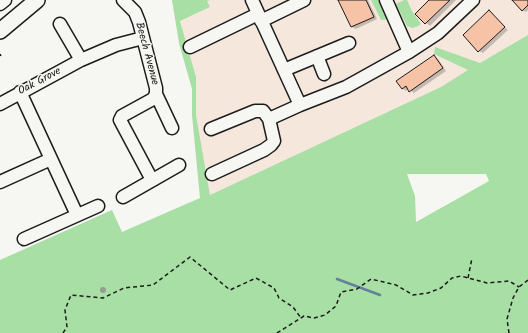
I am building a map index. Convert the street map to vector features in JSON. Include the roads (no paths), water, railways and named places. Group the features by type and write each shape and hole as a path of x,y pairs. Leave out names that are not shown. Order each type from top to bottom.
{"main road":[{"path":"0,31 37,0"}],"street":[{"path":"0,4 5,0"},
{"name":"Beech Avenue","path":"123,0 135,12 156,88 156,94 153,99 122,116 120,120 152,180"},
{"path":"252,0 300,105"},
{"path":"190,47 304,0"},
{"path":"269,119 346,87 409,52 438,33 473,0"},
{"path":"389,1 409,52"},
{"path":"60,24 81,60"},
{"name":"Oak Grove","path":"0,104 81,60 116,45 143,38"},
{"path":"284,70 349,43"},
{"path":"317,56 324,74"},
{"path":"20,92 77,215"},
{"path":"156,94 172,128"},
{"path":"211,130 255,111 263,111 269,119 274,141 264,150 212,174"},
{"path":"0,182 51,159"},
{"path":"124,197 179,166"},
{"path":"24,239 98,206"}],"waterway":[{"path":"337,279 380,295"}]}
